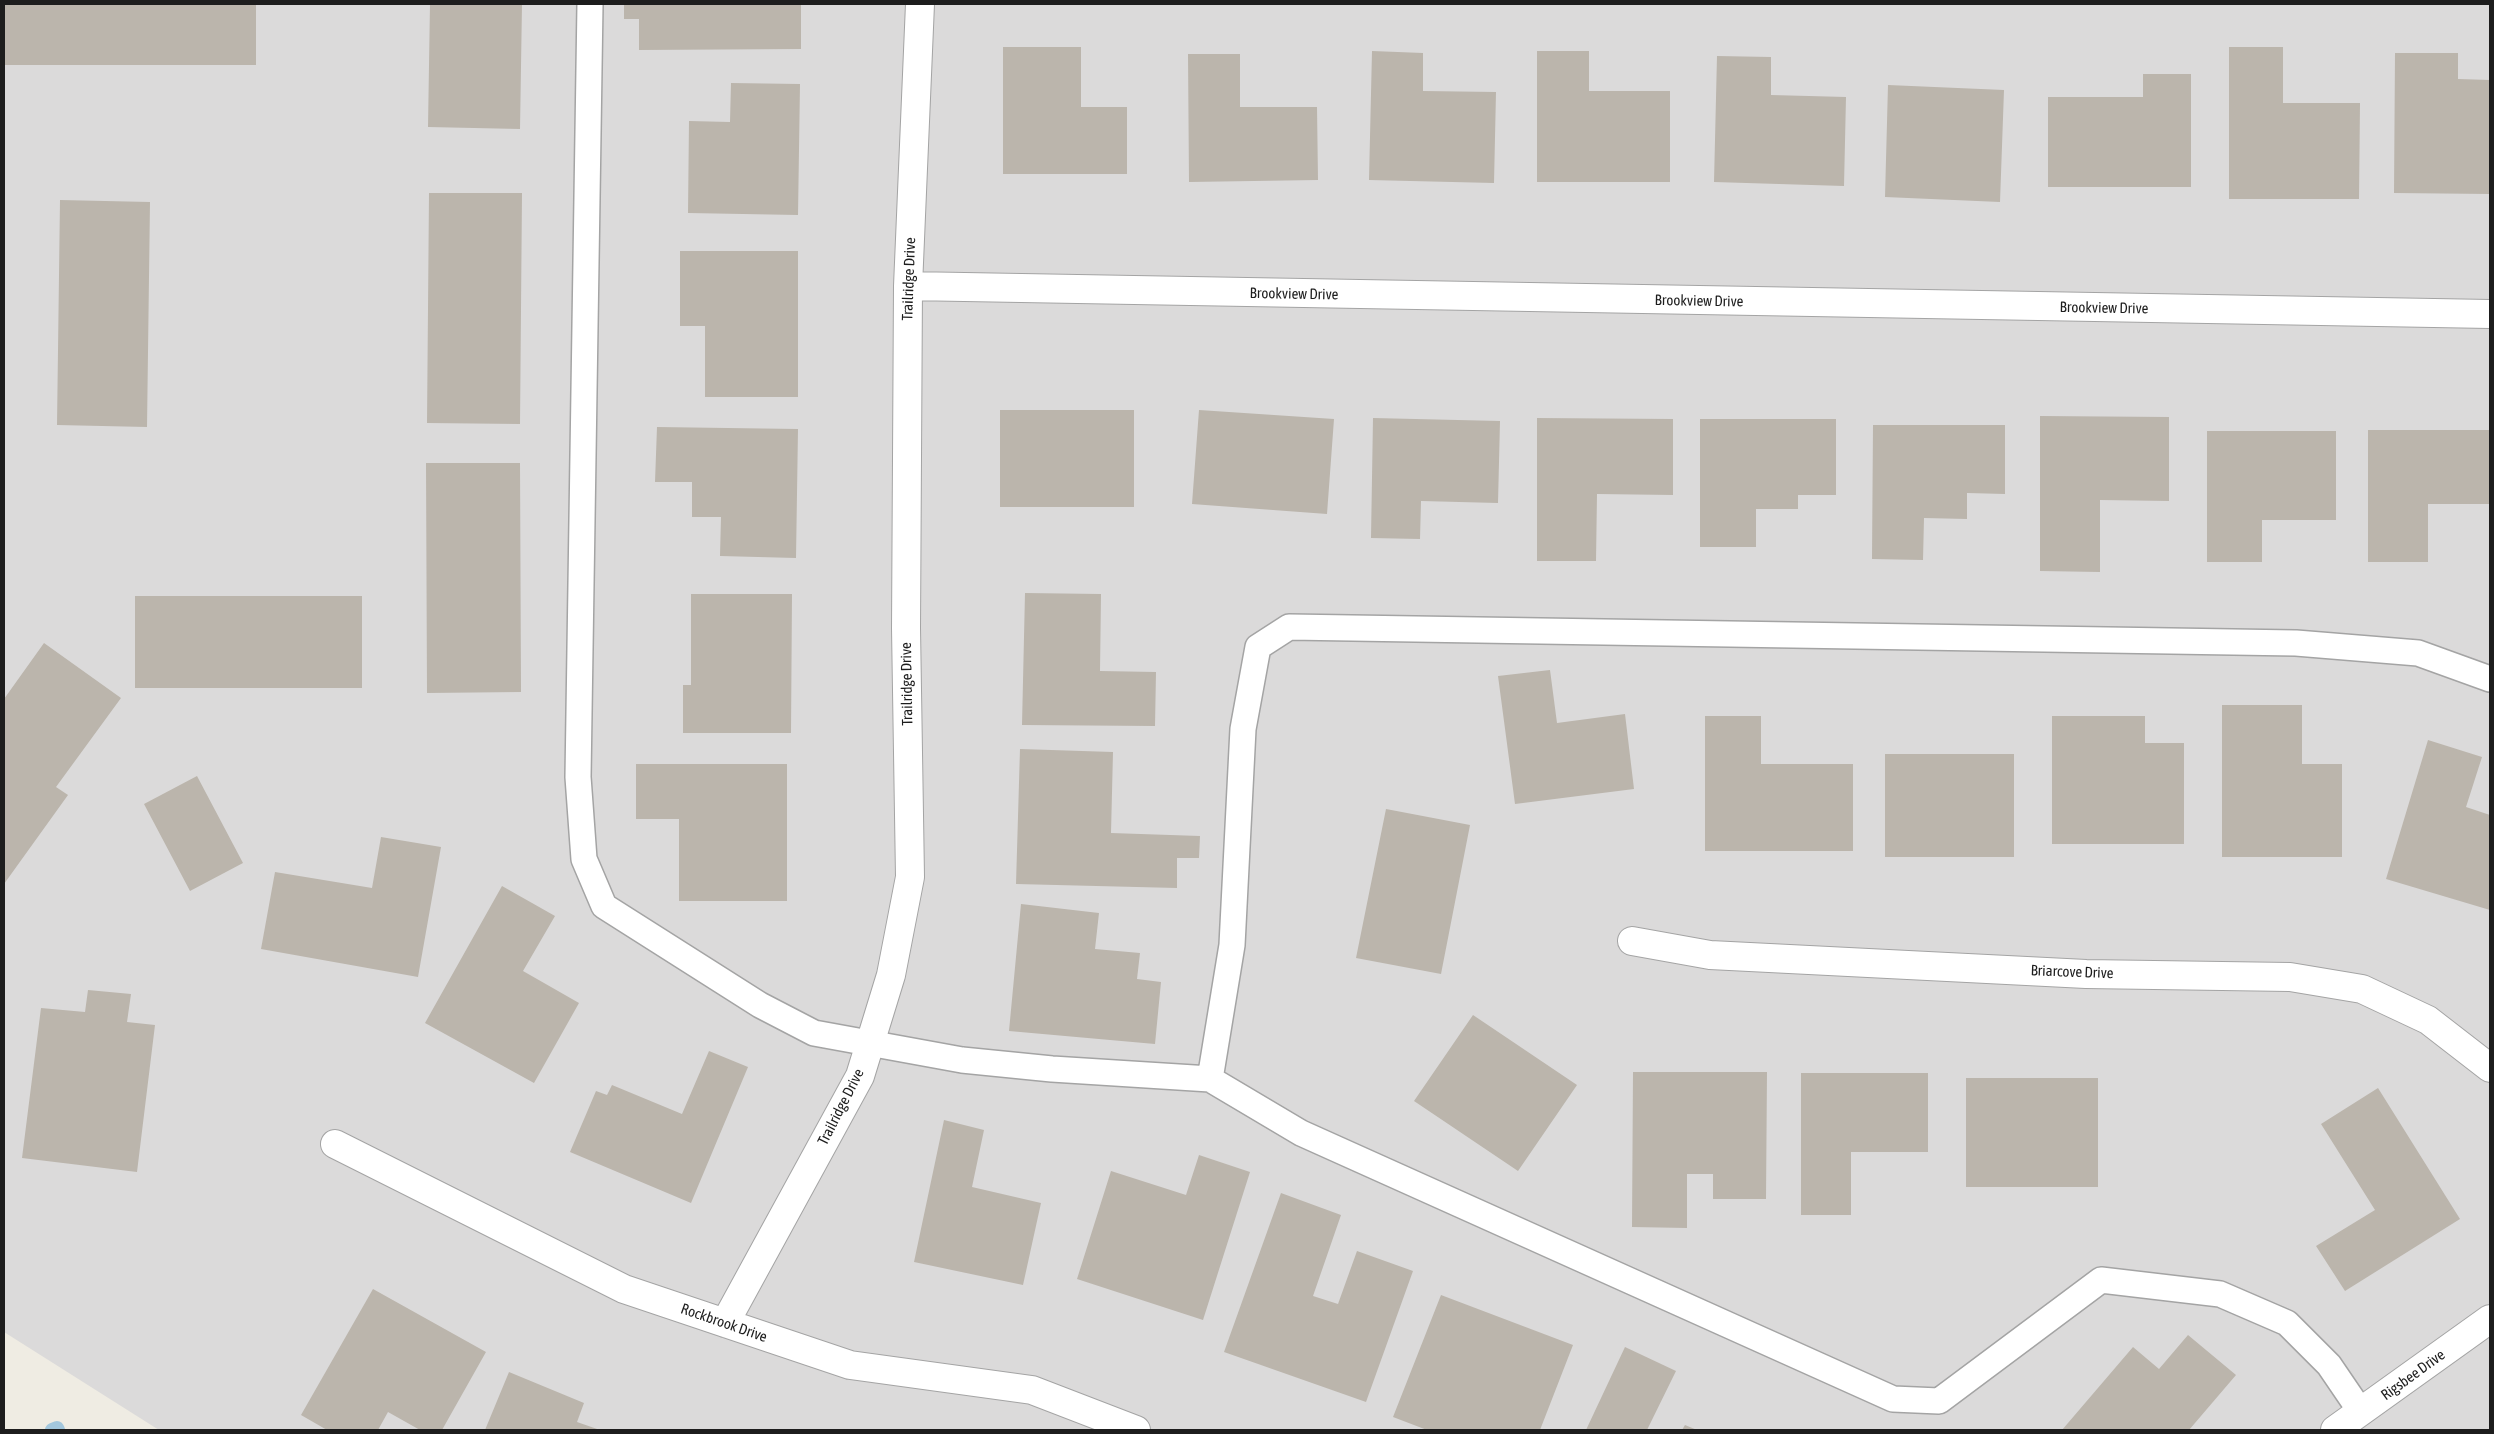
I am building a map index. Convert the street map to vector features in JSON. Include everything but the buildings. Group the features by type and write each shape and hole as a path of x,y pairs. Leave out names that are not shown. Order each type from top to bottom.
{"street":[{"name":"Trailridge Drive","path":"724,1323 860,1076 891,975 910,877 906,628 908,286 920,4"},
{"name":"Brookview Drive","path":"908,286 2490,314"},
{"name":"Briarcove Drive","path":"1632,941 1710,955 2086,974 2290,977 2362,989 2428,1020 2490,1068"},
{"name":"Rockbrook Drive","path":"335,1144 624,1289 850,1365 1032,1390 1136,1430"},
{"name":"Rigsbee Drive","path":"2335,1430 2490,1319"}],"lane":[{"path":"590,4 578,777 584,859 604,906 776,1013 814,1033 869,1044 971,1060 1210,1079 1301,1133 1893,1400 1939,1401 2101,1280 2220,1294 2287,1323 2329,1365 2360,1412"},
{"path":"1210,1079 1232,945 1243,729 1258,647 1289,627 2296,643 2418,654 2490,679"}],"shaded area":[{"path":"4,4 2490,4 2490,1430 159,1430 4,1332"}],"waterway":[{"path":"52,1430 57,1428 58,1430"}]}
